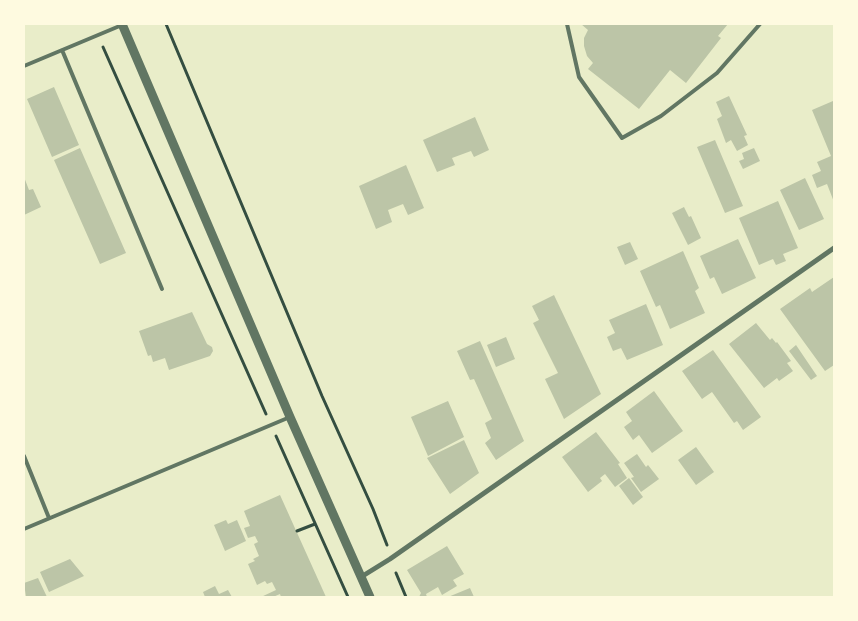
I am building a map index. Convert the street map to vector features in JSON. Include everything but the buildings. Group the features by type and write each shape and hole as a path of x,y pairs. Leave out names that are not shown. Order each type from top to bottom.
{"street":[{"path":"122,24 290,418 370,597"},
{"path":"361,577 390,559 834,248"}],"lane":[{"path":"24,66 122,24"},
{"path":"567,24 579,77 622,138 661,116 717,73 760,24"},
{"path":"62,50 162,289"},
{"path":"24,529 290,418"},
{"path":"24,456 49,518"}],"path":[{"path":"166,24 322,396 373,510 406,597"},
{"path":"98,35 348,597"},
{"path":"297,532 315,524"}]}
